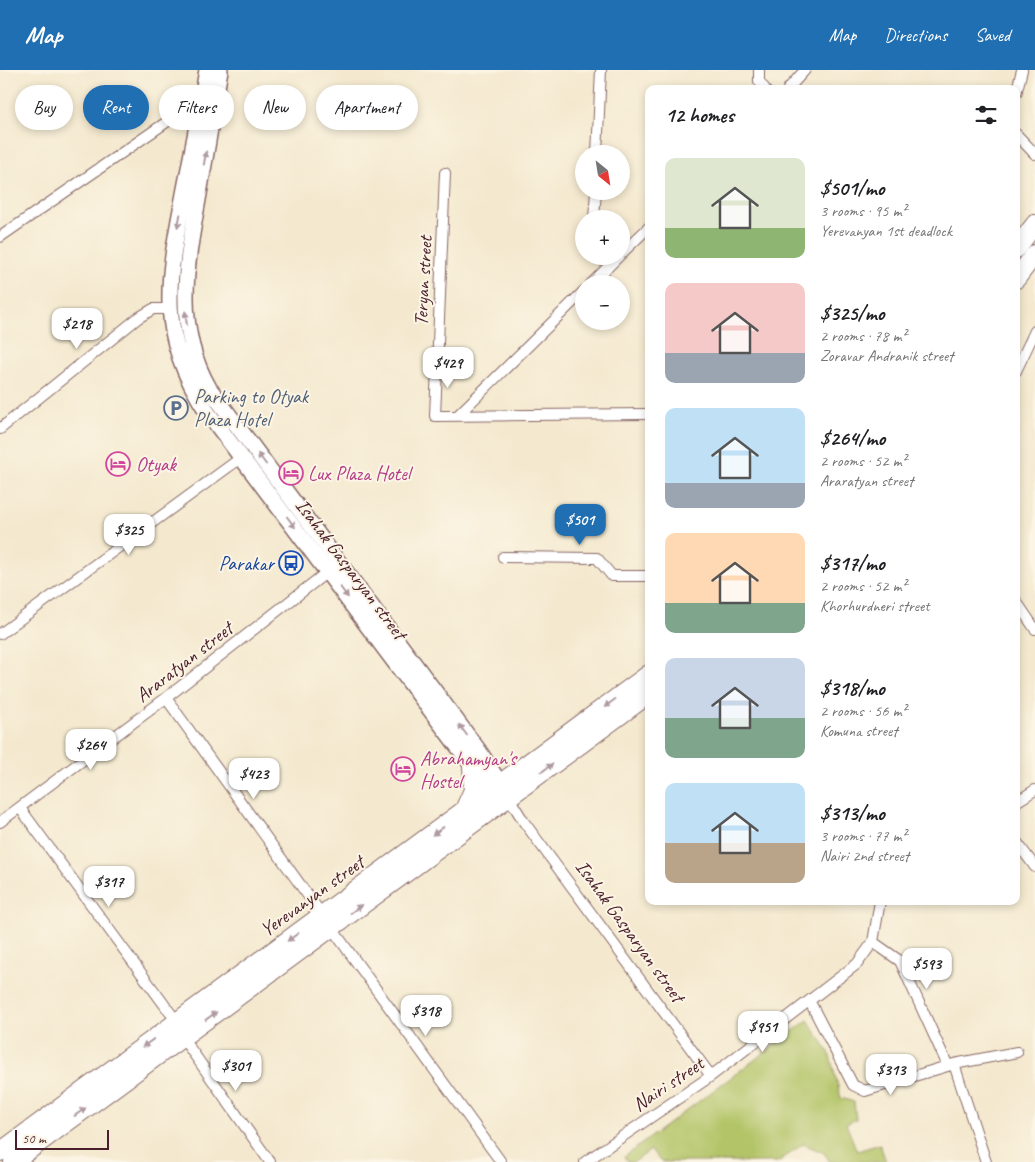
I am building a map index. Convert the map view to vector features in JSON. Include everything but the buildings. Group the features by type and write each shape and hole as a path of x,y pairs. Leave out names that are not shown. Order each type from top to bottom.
{"highway":[{"path":"1020,244 1035,224"},
{"path":"1020,274 1035,254"},
{"name":"Yerevanyan street","path":"327,921 461,814 503,797 645,677"},
{"name":"Yerevanyan street","path":"0,1152 179,1030 327,921 645,697"},
{"path":"461,814 473,790 472,765"},
{"name":"Yerevanyan street","path":"13,1162 179,1030"}],"main road":[{"name":"Isahak Gasparyan street","path":"204,85 207,70"},
{"name":"Isahak Gasparyan street","path":"220,70 186,272 185,307 191,346 197,366 209,388 472,765 503,797"},
{"name":"Isahak Gasparyan street","path":"197,130 170,270 170,309 175,343 188,379 208,412 242,457 333,567 479,751 503,797"}],"street":[{"path":"597,145 601,70"},
{"path":"759,70 759,81 762,85"},
{"path":"792,85 805,70"},
{"path":"1018,85 1022,70"},
{"path":"0,237 159,127"},
{"path":"1020,138 1035,154"},
{"name":"Teryan street","path":"445,173 435,416 645,414"},
{"path":"630,244 645,231"},
{"path":"599,275 609,265"},
{"path":"457,416 575,300"},
{"path":"0,429 138,318 153,309 170,309"},
{"path":"1020,364 1034,338"},
{"path":"0,634 242,457"},
{"path":"503,557 597,558 612,576 645,576"},
{"name":"Araratyan street","path":"0,822 166,698 333,567"},
{"path":"1020,607 1035,629"},
{"path":"166,698 501,1162"},
{"path":"1020,799 1035,790"},
{"name":"Isahak Gasparyan street","path":"503,797 711,1076"},
{"path":"20,808 179,1030 270,1162"},
{"path":"1020,847 1035,867"},
{"name":"Nairi street","path":"585,1162 711,1076 810,1002 857,964 874,942 879,905"},
{"path":"874,942 900,961 951,1065 986,1162"},
{"path":"810,1002 853,1085 865,1091 951,1065 1017,1052"}],"green space":[{"path":"808,1020 829,1052 841,1098 854,1102 856,1119 846,1124 857,1151 880,1144 886,1162 830,1162 824,1153 803,1144 778,1162 661,1162 651,1150 634,1162 628,1162 624,1157"}],"place":[{"name":"Parking to Otyak Plaza Hotel","path":"176,408"},
{"name":"Otyak","path":"118,464"},
{"name":"Lux Plaza Hotel","path":"291,473"},
{"name":"Parakar","path":"291,563"},
{"name":"Abrahamyan's Hostel","path":"403,769"}]}
